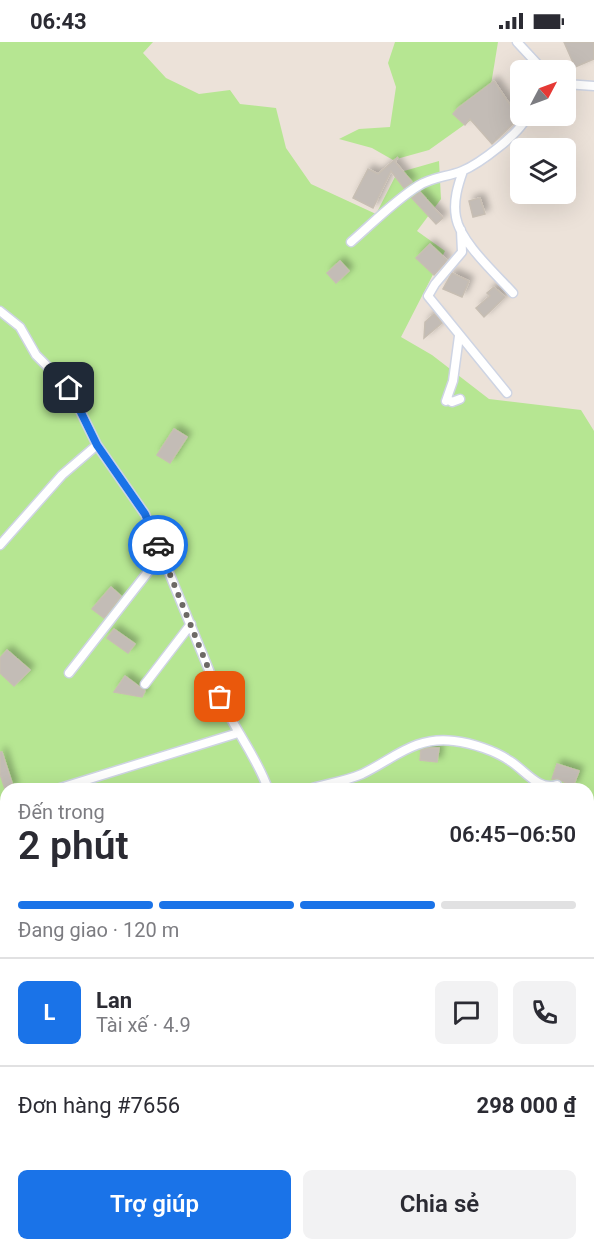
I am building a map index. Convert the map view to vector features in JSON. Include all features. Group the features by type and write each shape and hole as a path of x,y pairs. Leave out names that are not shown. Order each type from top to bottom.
{"street":[{"path":"518,42 533,60"},
{"path":"576,85 594,86"},
{"path":"351,242 418,186 432,178 463,171 522,126"},
{"path":"463,171 456,200 456,218 472,247 513,292"},
{"path":"461,230 462,252 428,296 507,393"},
{"path":"0,311 20,327 36,354 69,388 97,445 145,514 238,733 263,772 266,783"},
{"path":"459,336 453,381 447,400 452,402 460,399"},
{"path":"0,545 62,475 97,445"},
{"path":"69,673 162,554"},
{"path":"145,684 191,624"},
{"path":"76,783 238,733"},
{"path":"331,783 360,775 419,742 434,739 457,741 510,760 538,783"}],"green space":[{"path":"0,42 153,42 143,53 166,78 199,94 230,90 240,104 276,108 286,148 311,184 376,214 397,173 439,161 441,199 417,231 445,251 401,337 432,355 489,399 581,410 594,431 594,783 0,783"},
{"path":"395,42 498,42 490,91 478,115 429,150 393,160 372,148 339,139 359,129 390,127 396,87 388,63"}],"building":[{"path":"564,42 594,42 594,59 576,67 576,60 572,60"},
{"path":"494,81 510,105 511,126 492,144 470,119 465,125 453,114"},
{"path":"398,157 395,162 412,182 404,188 391,171 373,208 353,198 368,169 378,174"},
{"path":"420,192 443,218 436,224 412,198"},
{"path":"480,198 485,214 473,217 469,201"},
{"path":"430,244 447,260 434,275 416,258"},
{"path":"340,261 349,271 336,283 327,273"},
{"path":"452,273 469,281 462,297 443,289"},
{"path":"494,287 505,297 484,317 476,308 490,296 487,293"},
{"path":"434,314 442,323 424,338 425,322"},
{"path":"174,429 187,437 170,463 157,455"},
{"path":"111,587 121,596 104,618 92,609"},
{"path":"114,629 135,644 128,653 107,638"},
{"path":"7,650 30,670 14,686 0,673 0,658"},
{"path":"125,676 145,691 142,697 114,692"},
{"path":"439,748 437,762 420,760 421,750"},
{"path":"0,752 2,752 12,783 3,783 0,774"},
{"path":"557,764 579,771 574,783 552,779"}],"way so far":[{"path":"158,545 220,697"}],"route":[{"path":"69,388 77,400 97,445 145,514 158,545"}]}
